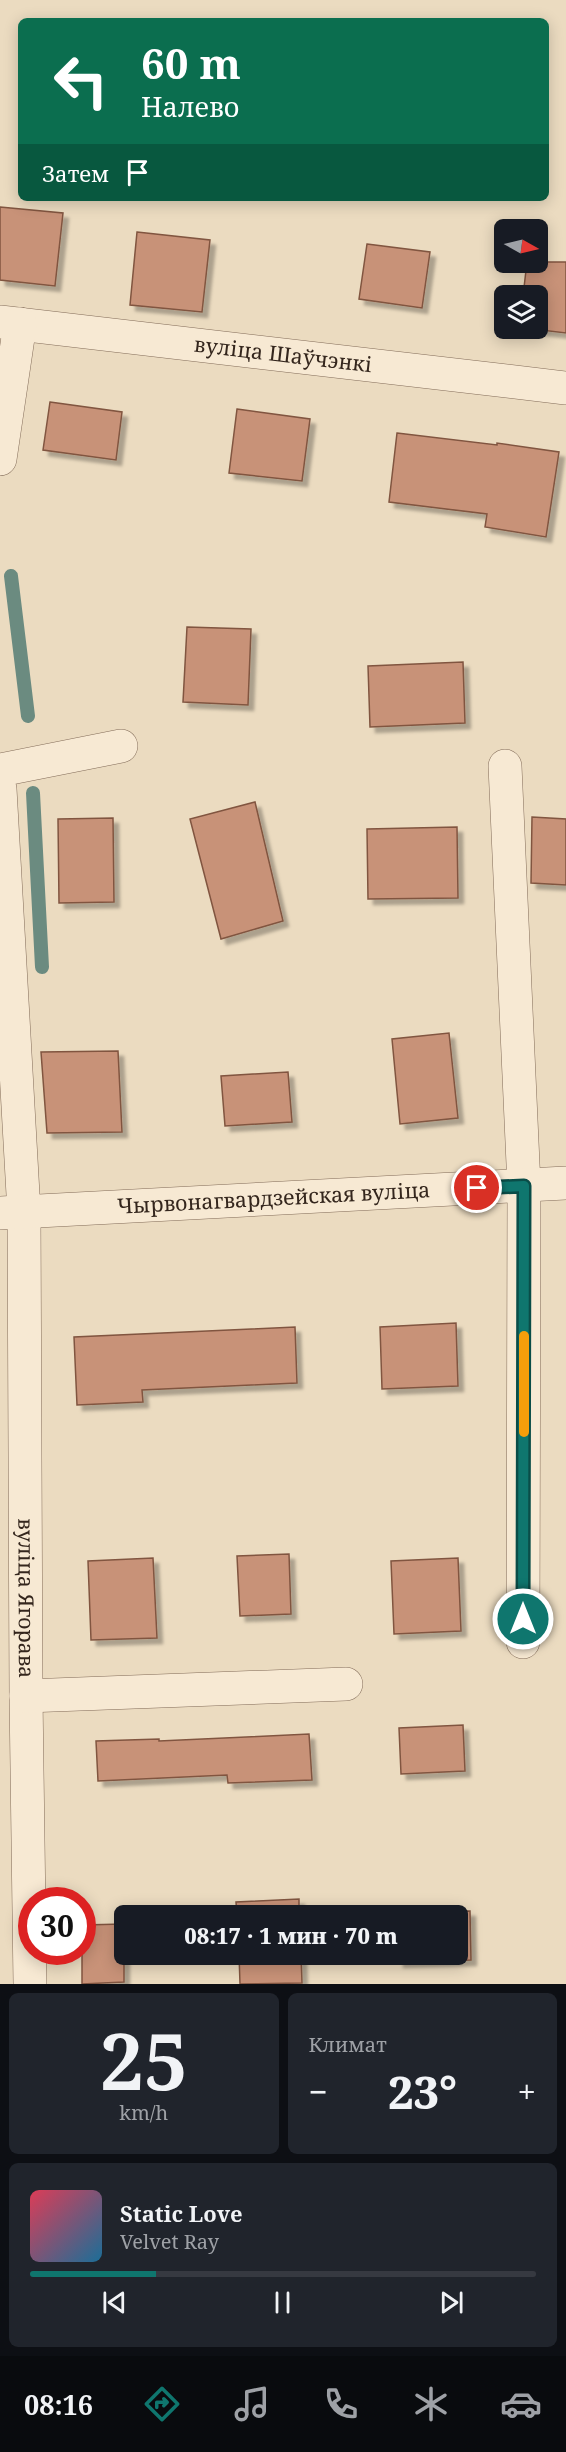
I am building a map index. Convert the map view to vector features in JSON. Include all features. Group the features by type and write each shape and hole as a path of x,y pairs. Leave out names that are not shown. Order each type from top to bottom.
{"street":[{"name":"вуліца Шаўчэнкі","path":"10,323 566,388"},
{"path":"0,459 10,323"},
{"path":"0,770 121,746"},
{"path":"505,766 524,1186 523,1642"},
{"path":"0,789 12,1213"},
{"name":"Чырвонагвардзейская вуліца","path":"12,1213 566,1183"},
{"name":"вуліца Ягорава","path":"12,1213 26,1696 30,1984"},
{"path":"26,1696 346,1684"}],"building":[{"path":"0,207 63,213 55,286 0,280"},
{"path":"137,232 210,240 202,312 130,305"},
{"path":"367,244 430,252 422,308 359,299"},
{"path":"548,262 566,262 566,333 548,331 548,285 524,285 526,273 548,273"},
{"path":"50,402 122,412 116,460 43,450"},
{"path":"237,409 310,419 302,481 229,473"},
{"path":"397,433 559,452 546,537 485,527 487,514 389,502"},
{"path":"187,627 251,629 248,705 183,702"},
{"path":"463,662 465,723 370,727 368,666"},
{"path":"255,802 283,921 221,939 190,819"},
{"path":"532,817 566,819 566,885 531,883"},
{"path":"113,818 114,902 59,903 58,819"},
{"path":"457,827 458,898 368,899 367,829"},
{"path":"449,1033 458,1118 400,1124 392,1039"},
{"path":"118,1051 122,1132 47,1133 41,1052"},
{"path":"288,1072 292,1122 225,1126 221,1076"},
{"path":"456,1323 458,1386 382,1389 380,1327"},
{"path":"295,1327 297,1383 142,1390 143,1402 77,1405 74,1337"},
{"path":"289,1554 291,1614 240,1616 237,1556"},
{"path":"153,1558 157,1638 91,1640 88,1561"},
{"path":"458,1558 461,1631 394,1634 391,1561"},
{"path":"463,1725 465,1771 401,1774 399,1728"},
{"path":"309,1734 312,1780 228,1783 227,1775 98,1781 96,1741 159,1739 159,1741"},
{"path":"299,1899 299,1905 236,1905 236,1902"},
{"path":"468,1911 470,1911 471,1960 468,1960"},
{"path":"114,1924 114,1965 124,1965 124,1982 82,1984 82,1965 96,1965 96,1925"},
{"path":"239,1965 301,1965 302,1983 240,1984"}],"waterway":[{"path":"11,576 28,716"},
{"path":"33,793 42,967"}],"slow traffic":[{"path":"524,1336 524,1432"}],"route":[{"path":"477,1188 524,1186 523,1619"}]}
